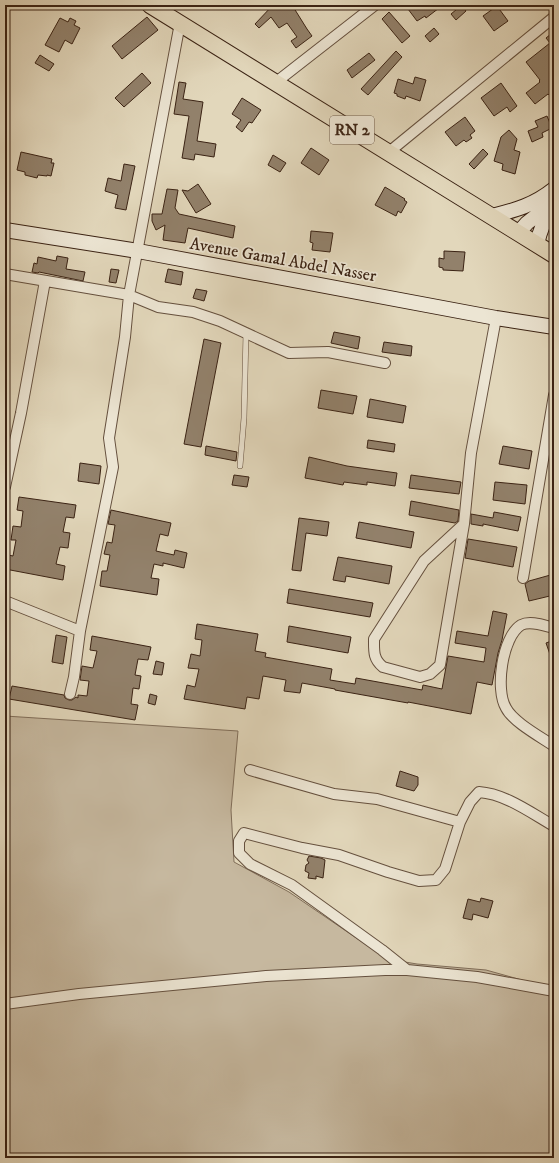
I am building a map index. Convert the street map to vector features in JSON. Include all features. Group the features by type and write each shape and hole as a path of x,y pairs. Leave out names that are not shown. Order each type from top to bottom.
{"main road":[{"name":"RN 2","path":"150,5 554,255"}],"street":[{"path":"275,83 375,5"},
{"path":"389,152 554,17"},
{"path":"70,694 74,677 80,631 113,467 109,438 125,337 129,295 180,23"},
{"path":"492,216 514,211 530,205 554,189"},
{"path":"519,232 526,223 554,203"},
{"path":"537,244 539,233 554,203"},
{"name":"Avenue Gamal Abdel Nasser","path":"5,230 138,252 496,318 554,327"},
{"path":"5,274 129,295 158,307 193,312 220,321 288,353 328,352 385,363"},
{"path":"5,487 45,281"},
{"path":"464,524 424,561 374,639 374,652 378,663 383,666 420,677 430,674 440,665 464,524 471,453 496,318"},
{"path":"524,578 554,395"},
{"path":"5,601 80,631"},
{"path":"554,628 536,623 522,625 511,636 502,661 501,691 505,708 513,718 554,746"},
{"path":"250,770 334,794 377,798 460,822"},
{"path":"407,970 382,950 292,885 250,864 240,853 239,841 244,833 302,848 339,855 419,881 436,880 445,869 460,822 470,802 479,792 490,792 512,802 554,826"},
{"path":"5,1004 79,994 266,976 385,970 407,970 477,977 554,991"}],"lane":[{"path":"240,466 244,418 246,333"}],"shaded area":[{"path":"5,716 238,731 231,810 234,862 289,892 387,959 417,964 486,970 554,989 554,1158 5,1158"}],"building":[{"path":"273,5 292,5 312,36 296,48 291,41 297,37 287,23 279,28 271,17 259,28 255,24"},
{"path":"405,5 443,5 426,18 425,16 417,21"},
{"path":"462,5 466,11 456,20 451,14"},
{"path":"497,6 508,21 494,31 483,16"},
{"path":"389,12 410,36 402,43 382,19"},
{"path":"147,17 158,30 122,59 112,46"},
{"path":"60,18 68,22 70,18 76,21 74,25 80,28 72,44 65,40 59,52 45,45"},
{"path":"434,28 439,34 430,42 425,36"},
{"path":"551,34 554,38 554,91 535,104 526,93 540,82 540,80 526,62 550,43 546,38"},
{"path":"396,51 402,57 368,95 361,89"},
{"path":"369,53 375,60 352,78 347,70"},
{"path":"40,55 54,64 49,71 35,63"},
{"path":"142,73 151,83 124,107 115,98"},
{"path":"415,77 426,80 420,101 406,96 405,99 394,93 398,79 413,84"},
{"path":"179,82 186,83 183,99 203,102 197,141 216,144 214,157 195,154 194,160 182,158 189,116 174,114"},
{"path":"501,83 517,106 510,112 507,107 494,116 481,98"},
{"path":"242,98 261,110 252,123 249,122 242,132 236,127 241,120 232,114"},
{"path":"547,116 552,128 542,133 543,137 532,142 528,131 538,127 535,121"},
{"path":"465,117 475,131 470,135 472,138 466,142 464,140 456,146 445,132"},
{"path":"509,130 517,139 514,150 520,152 515,174 502,170 503,164 494,161 501,137"},
{"path":"311,148 329,160 319,175 301,163"},
{"path":"483,149 488,154 474,169 469,164"},
{"path":"21,152 52,159 51,163 54,163 51,176 38,175 37,178 25,175 25,172 17,170"},
{"path":"273,155 286,163 280,172 268,165"},
{"path":"124,164 135,166 126,210 115,208 118,195 105,191 108,178 121,181"},
{"path":"198,184 211,204 196,213 182,190 188,191"},
{"path":"385,187 405,199 404,200 407,202 401,213 398,211 396,216 375,205"},
{"path":"167,189 178,190 175,208 179,214 235,226 233,238 188,228 185,243 163,240 165,225 156,230 152,221 152,214 162,214"},
{"path":"311,231 333,233 330,252 312,250 313,243 310,242"},
{"path":"444,251 465,252 463,271 443,270 443,268 439,267 439,258 444,259"},
{"path":"57,256 68,258 66,269 85,272 83,281 39,272 32,272 34,263 37,264 38,257 56,261"},
{"path":"111,269 119,270 116,283 109,282"},
{"path":"168,269 183,272 181,285 165,282"},
{"path":"196,289 207,291 204,301 193,298"},
{"path":"334,332 360,337 358,349 331,343"},
{"path":"204,339 221,343 201,447 184,444"},
{"path":"384,342 412,346 411,356 382,352"},
{"path":"321,390 357,396 353,414 318,408"},
{"path":"370,399 406,406 403,423 367,417"},
{"path":"368,440 395,444 394,452 367,448"},
{"path":"206,446 237,452 236,461 205,455"},
{"path":"503,446 532,451 529,469 499,464"},
{"path":"309,457 347,466 397,473 395,486 367,482 367,485 344,482 343,485 305,478"},
{"path":"80,463 101,466 99,484 78,481"},
{"path":"234,475 249,477 247,487 232,485"},
{"path":"411,475 461,482 459,494 409,488"},
{"path":"495,482 527,485 525,504 493,500"},
{"path":"19,497 76,505 74,518 66,517 63,532 70,533 68,548 60,547 56,564 65,566 63,580 5,569 8,555 13,556 16,540 11,540 13,526 21,527 23,511 17,510"},
{"path":"411,501 459,510 458,521 455,523 409,515"},
{"path":"111,510 171,523 168,536 160,534 156,551 174,555 175,550 187,553 184,568 163,563 163,566 154,564 151,578 159,579 157,595 100,586 102,571 107,571 110,555 104,554 107,542 112,543 115,525 108,524"},
{"path":"494,512 521,517 518,531 483,524 483,526 471,524 471,514 493,518"},
{"path":"299,518 329,522 327,536 306,533 301,571 292,570"},
{"path":"359,522 414,532 411,548 356,538"},
{"path":"468,539 517,547 513,567 465,558"},
{"path":"338,557 392,566 389,584 346,576 345,582 333,580"},
{"path":"554,574 554,595 529,601 525,584 529,581"},
{"path":"289,589 373,603 370,617 287,603"},
{"path":"493,611 507,614 502,640 492,685 477,682 471,714 302,683 300,693 284,691 286,680 263,676 259,699 247,697 245,709 184,699 187,685 195,687 199,669 188,668 191,654 200,656 202,640 195,639 197,624 258,634 255,651 266,653 265,657 332,669 330,680 355,684 356,678 422,690 423,685 442,689 448,656 484,662 486,648 455,643 457,631 488,636"},
{"path":"289,626 351,637 348,653 287,642"},
{"path":"56,635 67,637 63,664 52,662"},
{"path":"92,636 151,647 148,660 138,659 135,675 141,676 139,689 133,688 131,704 138,705 135,720 9,699 12,686 64,695 65,698 69,700 76,697 78,698 78,695 87,696 89,681 80,680 82,666 93,668 97,651 90,650"},
{"path":"554,640 554,663 553,663 546,643"},
{"path":"156,661 164,663 162,675 153,674"},
{"path":"150,694 157,696 155,705 148,703"},
{"path":"400,771 418,777 418,785 414,791 396,786"},
{"path":"309,856 325,860 323,878 316,876 316,879 308,878 309,873 305,871 306,865 309,863 307,860"},
{"path":"481,898 493,901 488,918 473,914 472,920 463,918 468,899 480,902"}]}
